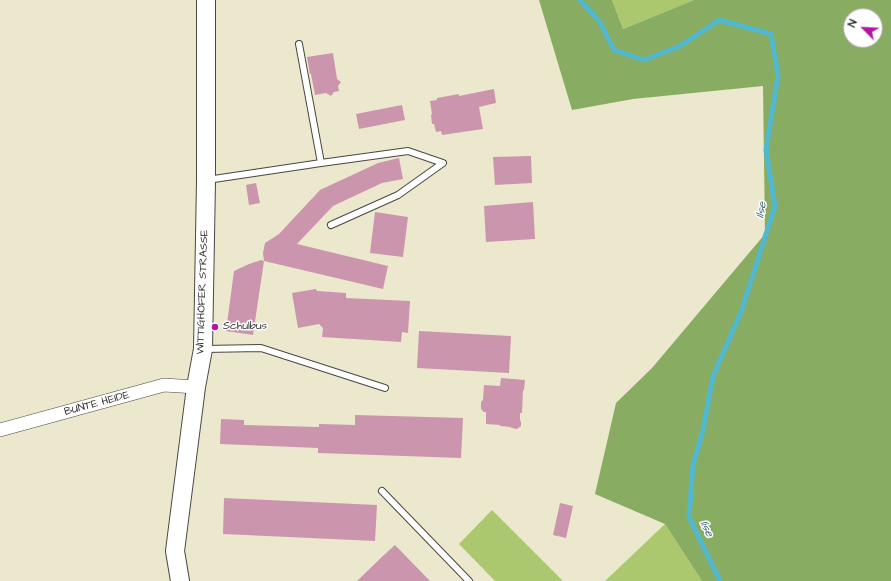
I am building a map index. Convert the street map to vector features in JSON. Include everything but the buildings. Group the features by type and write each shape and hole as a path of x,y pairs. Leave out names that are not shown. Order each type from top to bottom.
{"main road":[{"name":"WITTIGHÖFER STRASSE","path":"180,581 175,551 196,387 203,349 206,181 206,0"}],"street":[{"name":"BUNTE HEIDE","path":"0,430 164,385 196,387"}],"lane":[{"path":"299,44 322,163"},
{"path":"206,181 408,151 443,163 398,195 332,225"},
{"path":"203,349 261,348 385,388"},
{"path":"382,492 468,581"}],"green space":[{"path":"539,0 612,0 623,29 694,0 891,0 891,581 702,581 665,524 595,494 616,403 652,368 765,234 763,86 633,99 572,110"},
{"path":"612,0 694,0 623,29"},
{"path":"492,510 562,580 561,581 495,581 459,544"},
{"path":"665,524 702,581 605,581"}],"waterway":[{"name":"Ilse","path":"580,0 600,22 614,50 644,60 680,46 719,20 771,34 778,75 766,150 775,206 741,312 713,376 703,430 693,465 689,517 720,581"}],"place":[{"name":"Schulbus","path":"215,327"}]}
